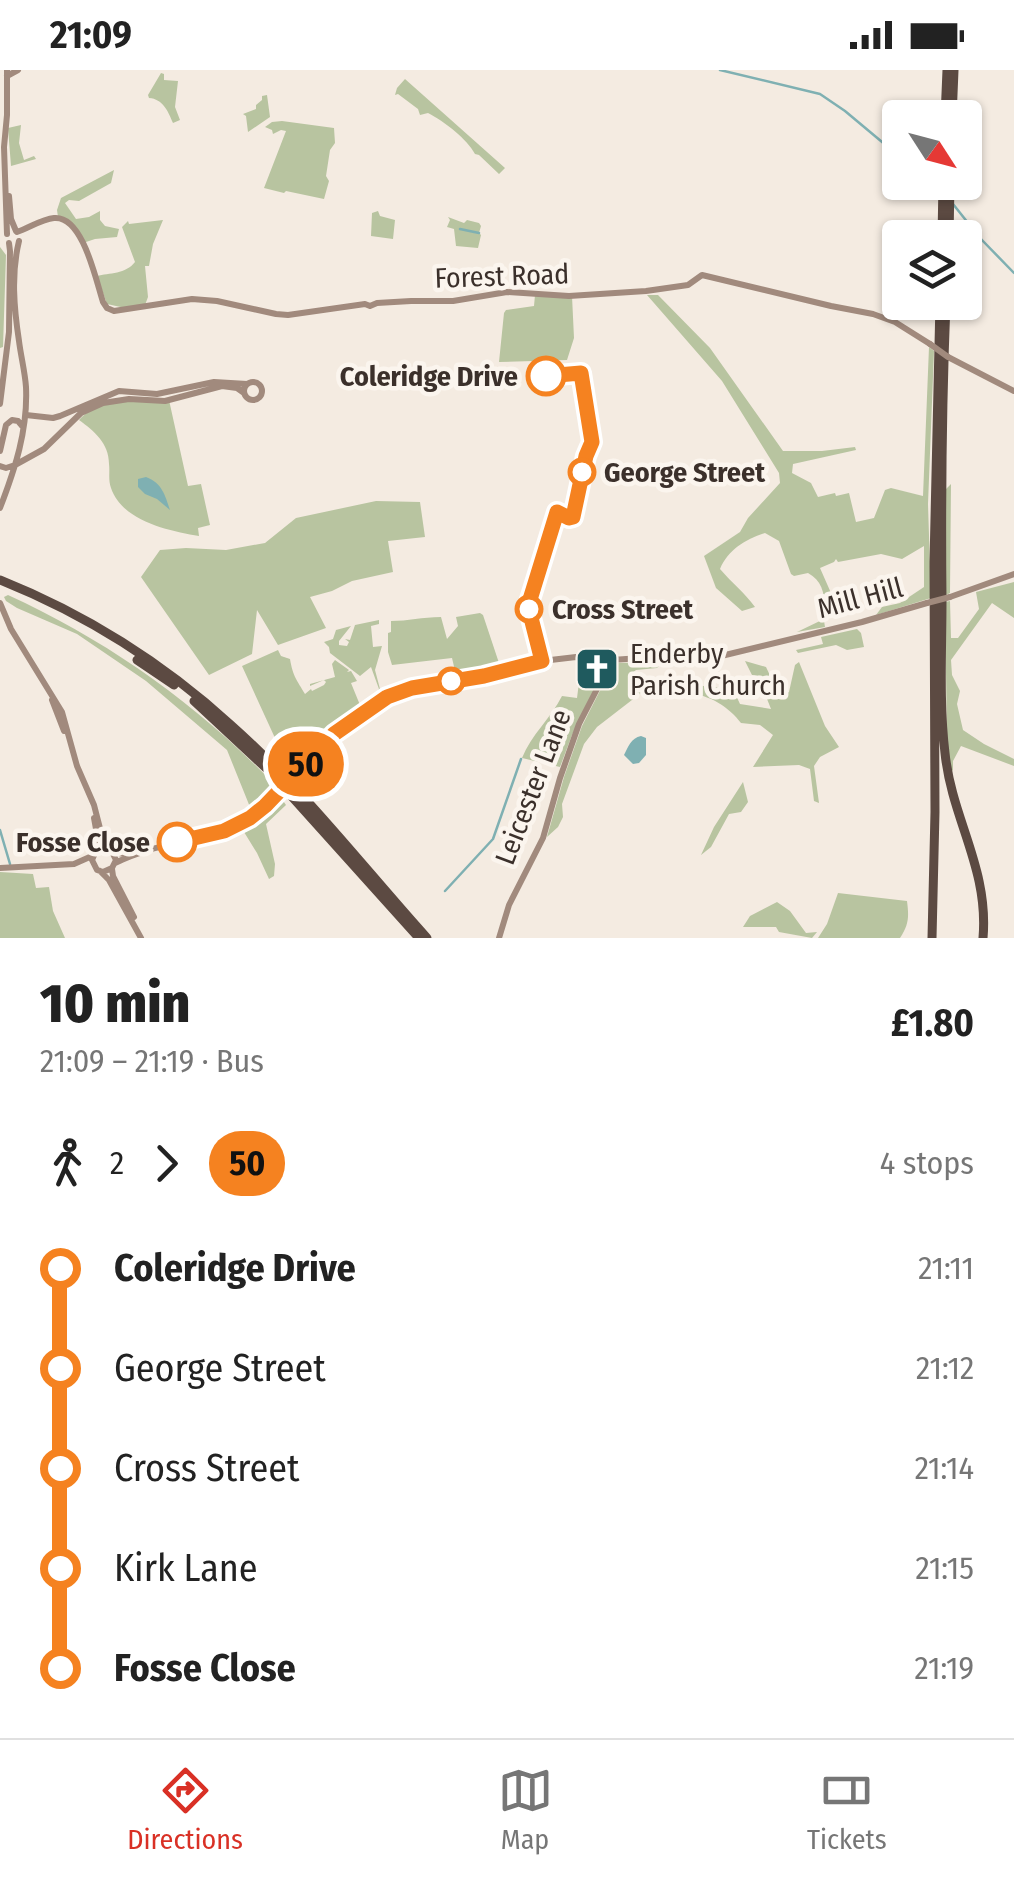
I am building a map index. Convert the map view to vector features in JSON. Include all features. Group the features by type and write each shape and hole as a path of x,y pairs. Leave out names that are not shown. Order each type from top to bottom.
{"highway":[{"path":"949,100 950,70"},
{"path":"932,938 934,580 942,320"},
{"path":"943,320 943,731 951,790 981,882 983,938"},
{"path":"2,585 90,630 195,701 268,769 419,938"},
{"path":"2,585 94,625 206,703 289,783 427,938"}],"main road":[{"path":"0,404 9,323 10,251 5,238 7,73 18,70"},
{"path":"0,508 26,414 26,384 14,302 18,236 11,219 5,157"},
{"name":"Forest Road","path":"18,236 49,218 70,222 83,243 103,302 114,311 192,299 288,315 365,304 453,301 508,292 572,296 646,291 688,286 702,275 874,314 1014,391"},
{"path":"5,238 12,230 18,236"},
{"path":"5,238 13,244 18,236"},
{"path":"0,466 6,468 52,443 86,410 103,403 128,398 159,402 222,386 237,388 254,400 262,393 262,386 258,382 214,382 157,394 119,391 53,418 26,414"},
{"path":"244,394 247,384"},
{"path":"0,451 6,425 12,420 23,425 23,432"},
{"name":"Mill Hill","path":"97,869 107,872 135,855 236,826 254,815 348,723 403,691 576,656 612,660 723,656 862,622 1014,574"},
{"path":"0,603 11,629 62,712 103,840 110,851 113,876 143,938"},
{"path":"0,614 46,689 62,724 95,820 97,869"},
{"name":"Leicester Lane","path":"500,936 509,905 543,838 579,724 612,660"},
{"path":"74,864 95,853 135,855"},
{"path":"0,868 74,864 97,869 109,880 143,938"}],"green space":[{"path":"161,73 164,80 178,81 175,107 180,120 173,123 164,106 148,95"},
{"path":"405,79 505,168 499,174 448,126 428,113 420,115 418,109 395,95"},
{"path":"267,95 270,117 248,132 243,114 256,109 262,96"},
{"path":"282,121 334,128 335,143 330,150 324,199 264,188 286,131 273,134 265,127"},
{"path":"21,125 19,143 24,160 34,156 36,159 11,166 8,128"},
{"path":"114,170 111,183 79,201 65,203 76,219 100,211 105,226 119,229 117,237 83,243 77,231 58,217 61,198"},
{"path":"378,211 380,216 395,220 393,239 371,236 372,213"},
{"path":"448,217 479,223 478,248 456,246 454,229 447,227"},
{"path":"163,220 149,266 145,266 145,305 125,308 107,304 97,276 122,271 135,262 122,227 128,221 129,224"},
{"path":"0,247 6,255 0,348"},
{"path":"535,295 572,296 574,338 567,360 499,362 504,313 534,306"},
{"path":"647,295 658,295 710,348 783,451 855,447 856,450 793,464 792,473 811,483 818,497 849,493 856,522 874,518 885,490 923,496 929,347 934,351 928,504 931,598 876,615 882,607 900,603 924,587 924,546 902,559 881,554 838,562 836,559 820,568 831,593 830,616 824,621 825,627 797,632 824,619 823,593 818,581 808,573 791,574 779,541 765,533 738,546 720,569 755,607 742,611 716,588 704,556 740,532 780,483 779,473 722,381"},
{"path":"169,400 188,486 201,484 210,525 198,528 199,536 148,523 125,509 111,488 103,444 79,420 109,403"},
{"path":"951,484 950,593 944,596 946,489"},
{"path":"376,501 420,502 425,537 388,541 393,572 352,581 310,597 326,628 278,645 257,610 252,654 209,675 141,577 160,550 226,550 265,543 296,518"},
{"path":"1014,582 1014,618 992,603 951,660 952,675 960,691 957,704 963,730 1014,759 1014,766 961,746 950,772 945,602 950,601 951,638 958,638 979,609 976,592"},
{"path":"8,595 81,633 182,700 273,783 273,793 263,803 250,807 227,750 146,681 77,634 17,608 6,601 4,597"},
{"path":"480,613 499,663 496,667 456,675 452,658 392,665 388,652 391,621 441,617 447,639 458,626 456,617"},
{"path":"379,620 379,624 371,626 373,647 382,646 375,670 380,689 386,694 376,699 379,689 371,667 360,676 330,653 324,642 333,639 336,630 351,626 339,641 339,645 347,646 349,642 345,639 350,640 355,625"},
{"path":"857,629 864,647 847,650 836,645 798,653 796,650 823,644 821,637"},
{"path":"278,650 290,659 305,694 335,677 335,660 347,672 351,671 357,681 351,683 360,705 355,710 364,706 322,731 286,762 242,666"},
{"path":"582,659 602,660 591,670 594,680 601,678 560,767 522,758 562,696 577,698"},
{"path":"745,661 766,667 781,695 789,692 799,662 825,726 839,747 820,757 814,766 819,803 814,801 810,769 799,765 753,767 773,735 760,725 741,723 710,698 690,694 671,698 686,684 722,688 726,674 740,704 771,709 758,676 752,675"},
{"path":"662,662 657,668 631,674 641,693 597,727 584,744 562,804 563,817 547,837 582,726 614,663"},
{"path":"743,782 748,802 741,812 729,814 711,847 701,855 714,827"},
{"path":"279,795 286,805 266,824 275,864 274,876 269,879 244,832 223,839 248,825"},
{"path":"0,872 33,874 36,888 49,887 53,911 65,938 0,938"},
{"path":"838,893 907,901 908,920 900,938 818,938"},
{"path":"777,902 790,911 806,933 817,932 812,938 779,932 776,927 743,927 750,916"}],"water":[{"path":"146,477 159,486 170,510 138,487 138,479"},
{"path":"641,736 646,738 646,755 633,764 624,755 632,741"}],"waterway":[{"path":"720,70 820,94 882,142"},
{"path":"953,204 1014,273"},
{"path":"460,229 479,233"},
{"path":"445,891 493,839 521,759"},
{"path":"0,830 10,864"}],"bus line":[{"name":"50","path":"177,842 224,831 250,818 334,734 387,697 412,688 542,661 528,606 557,512 573,517 586,453 592,442 581,373 546,376"}],"place":[{"name":"Coleridge Drive","path":"546,376"},
{"name":"George Street","path":"582,472"},
{"name":"Cross Street","path":"529,609"},
{"name":"Enderby Parish Church","path":"597,669"},
{"name":"Fosse Close","path":"177,842"}]}
